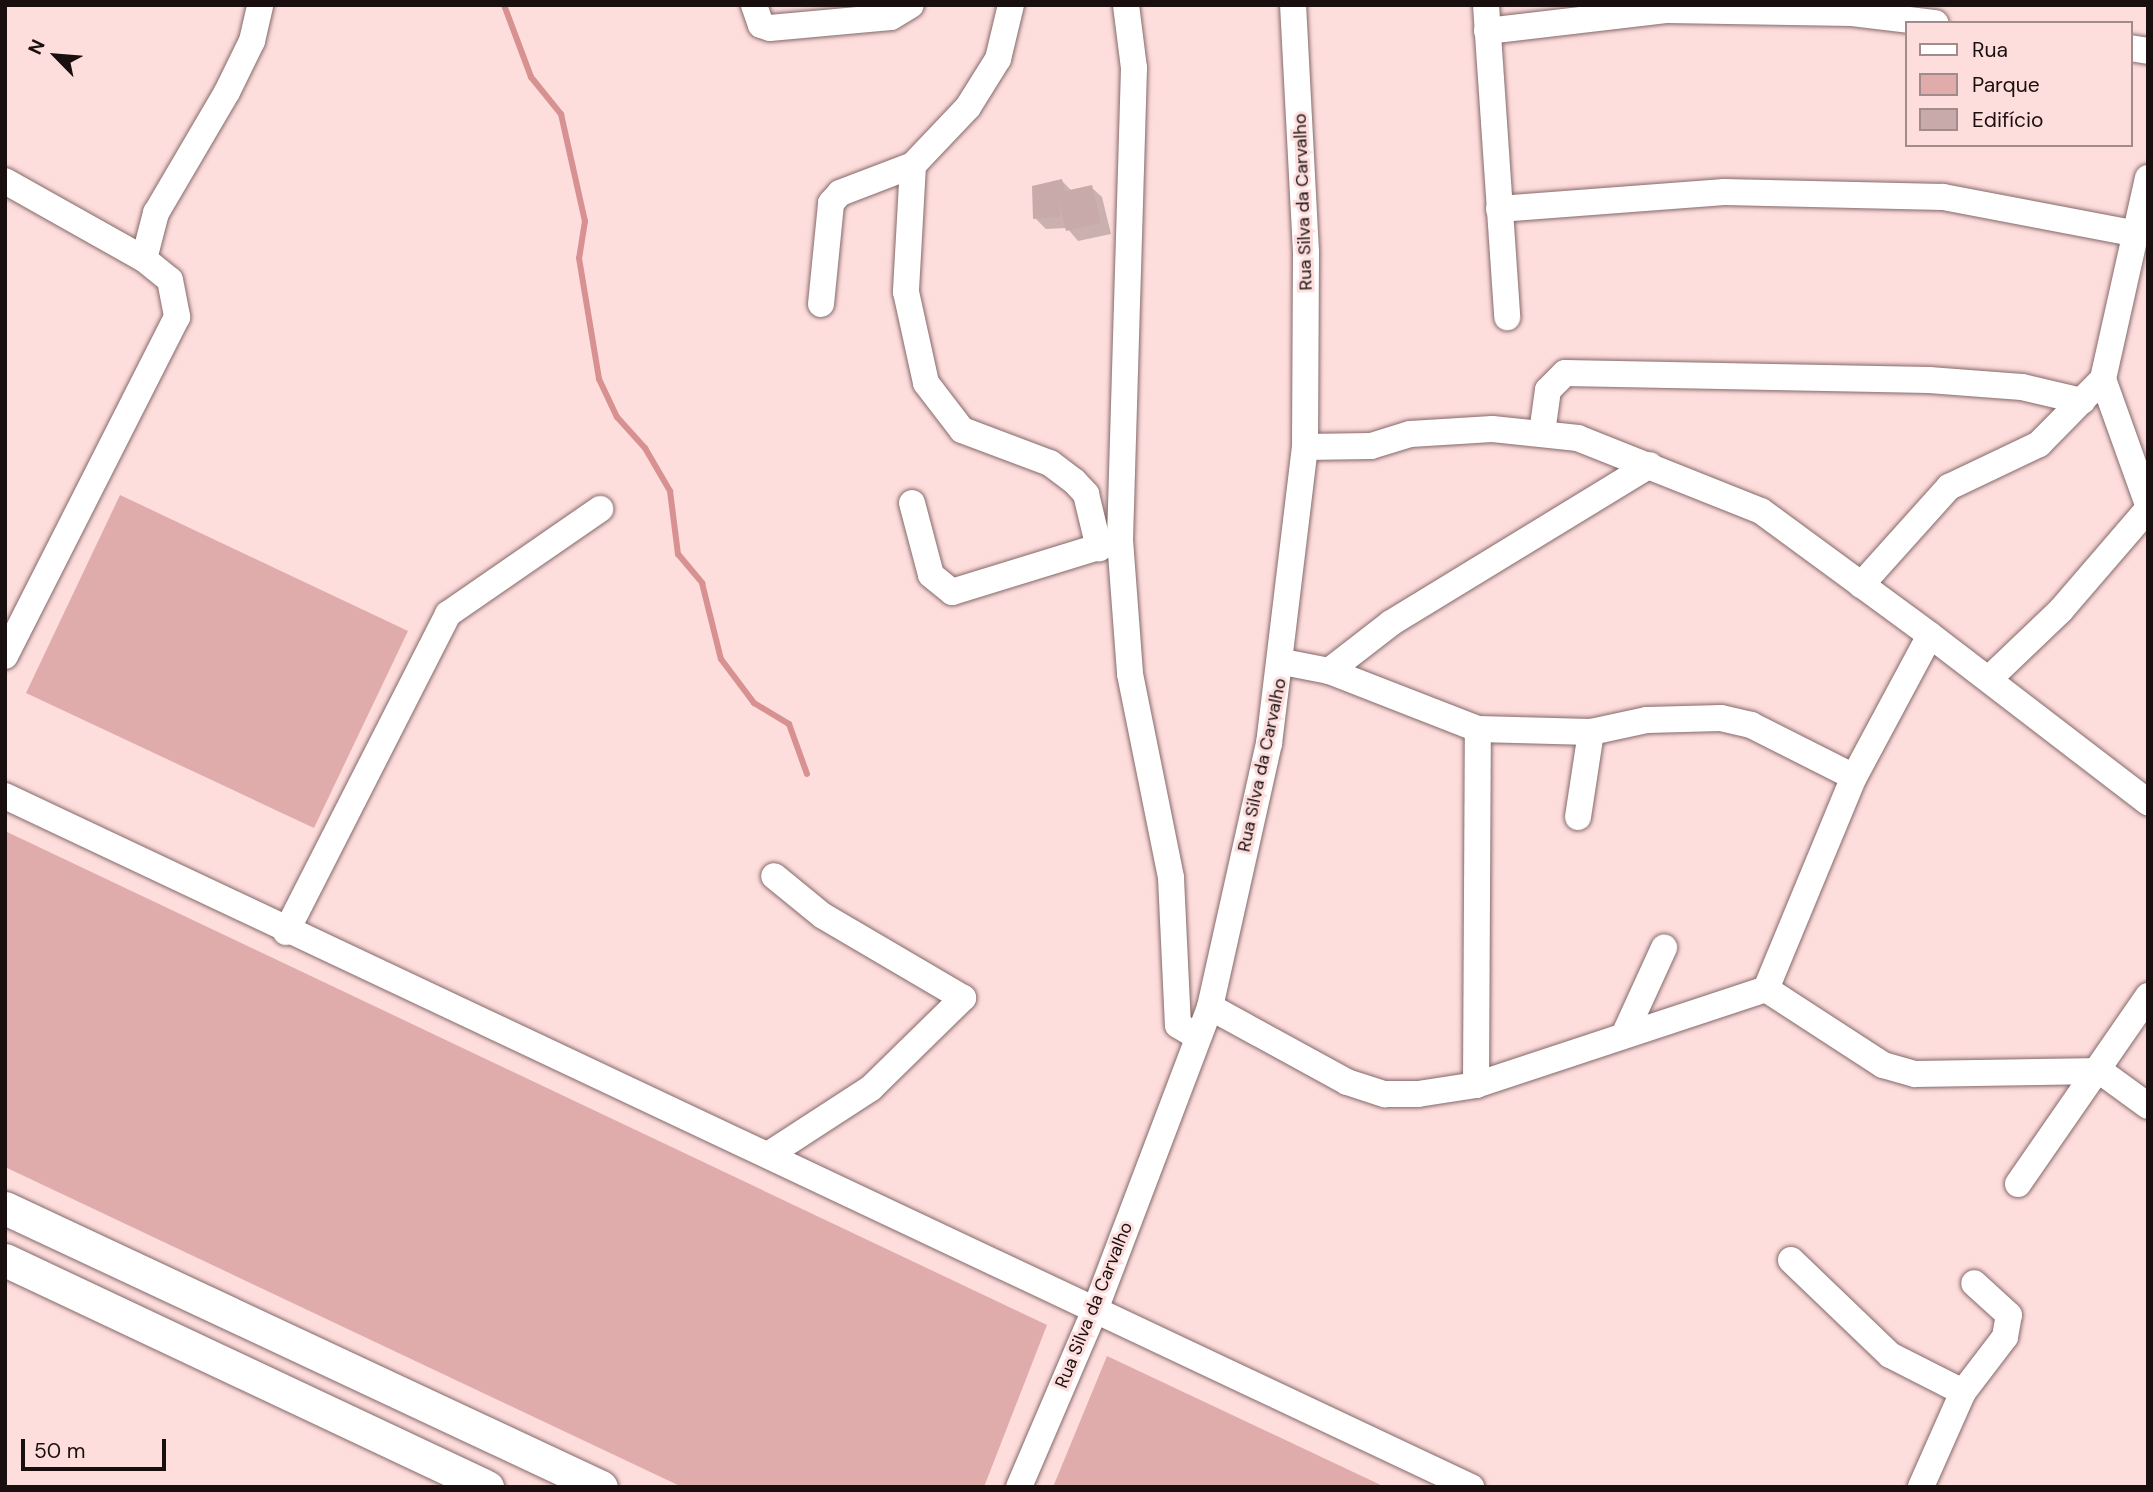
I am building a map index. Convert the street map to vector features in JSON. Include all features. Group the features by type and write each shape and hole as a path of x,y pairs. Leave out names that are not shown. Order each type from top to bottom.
{"main road":[{"path":"5,1208 601,1487"},
{"path":"5,1260 487,1487"}],"street":[{"path":"144,259 156,213 227,92 252,41 260,5"},
{"path":"754,5 761,25 770,28 891,17 911,5"},
{"path":"821,304 831,203 913,165 987,84 1011,5"},
{"path":"1126,5 1134,68 1109,544 1130,674 1171,878 1178,1024 1198,1037"},
{"name":"Rua Silva da Carvalho","path":"1019,1487 1094,1310 1210,1007 1283,662 1305,447 1306,252 1293,5"},
{"path":"1507,317 1486,18 1666,10 1852,13 1918,21"},
{"path":"913,165 906,292 926,383 962,430 1050,463 1074,481 1086,494 1109,544"},
{"path":"1991,677 2061,610 2148,507 2104,379 2148,178"},
{"path":"5,181 144,259 170,281 177,317 5,656"},
{"path":"1499,209 1724,192 1943,197 2137,234"},
{"path":"1542,433 1548,390 1566,373 1929,380 2022,387 2082,401"},
{"path":"1861,585 1949,488 2039,444 2104,379"},
{"path":"1305,447 1371,446 1410,434 1492,429 1578,438 1761,511 1991,677 2148,803"},
{"path":"1329,671 1391,623 1650,465"},
{"path":"912,503 931,575 952,592 1109,544"},
{"path":"286,932 447,614 600,509"},
{"path":"1766,989 1854,776 1930,635"},
{"path":"1283,662 1329,671 1478,729 1591,732 1647,720 1721,718 1751,725 1854,776"},
{"path":"1476,1085 1478,729"},
{"path":"1578,817 1591,732"},
{"path":"5,796 286,932 768,1155 1471,1487"},
{"path":"768,1155 871,1088 963,998 823,916 774,876"},
{"path":"1625,1033 1664,947"},
{"path":"1210,1007 1348,1082 1385,1094 1476,1085 1625,1033 1766,989"},
{"path":"1766,989 1859,1053 1915,1074 2100,1071 2148,1105"},
{"path":"2018,1184 2100,1071 2148,996"},
{"path":"1791,1260 1890,1355 1963,1392"},
{"path":"1921,1487 1963,1392 2004,1337 2009,1315 1974,1283"}],"green space":[{"path":"120,495 408,631 314,828 26,693"},
{"path":"5,831 1047,1325 984,1487 682,1487 5,1167"},
{"path":"1107,1356 1385,1487 1053,1487"}],"building":[{"path":"1062,179 1065,191 1092,185 1101,223 1066,231 1059,202 1060,217 1033,219 1032,186"}],"waterway":[{"path":"504,5 531,77 561,114 585,221 579,258 599,379 617,417 645,448 670,491 678,554 702,583 721,659 754,703 789,724 807,774"}]}
